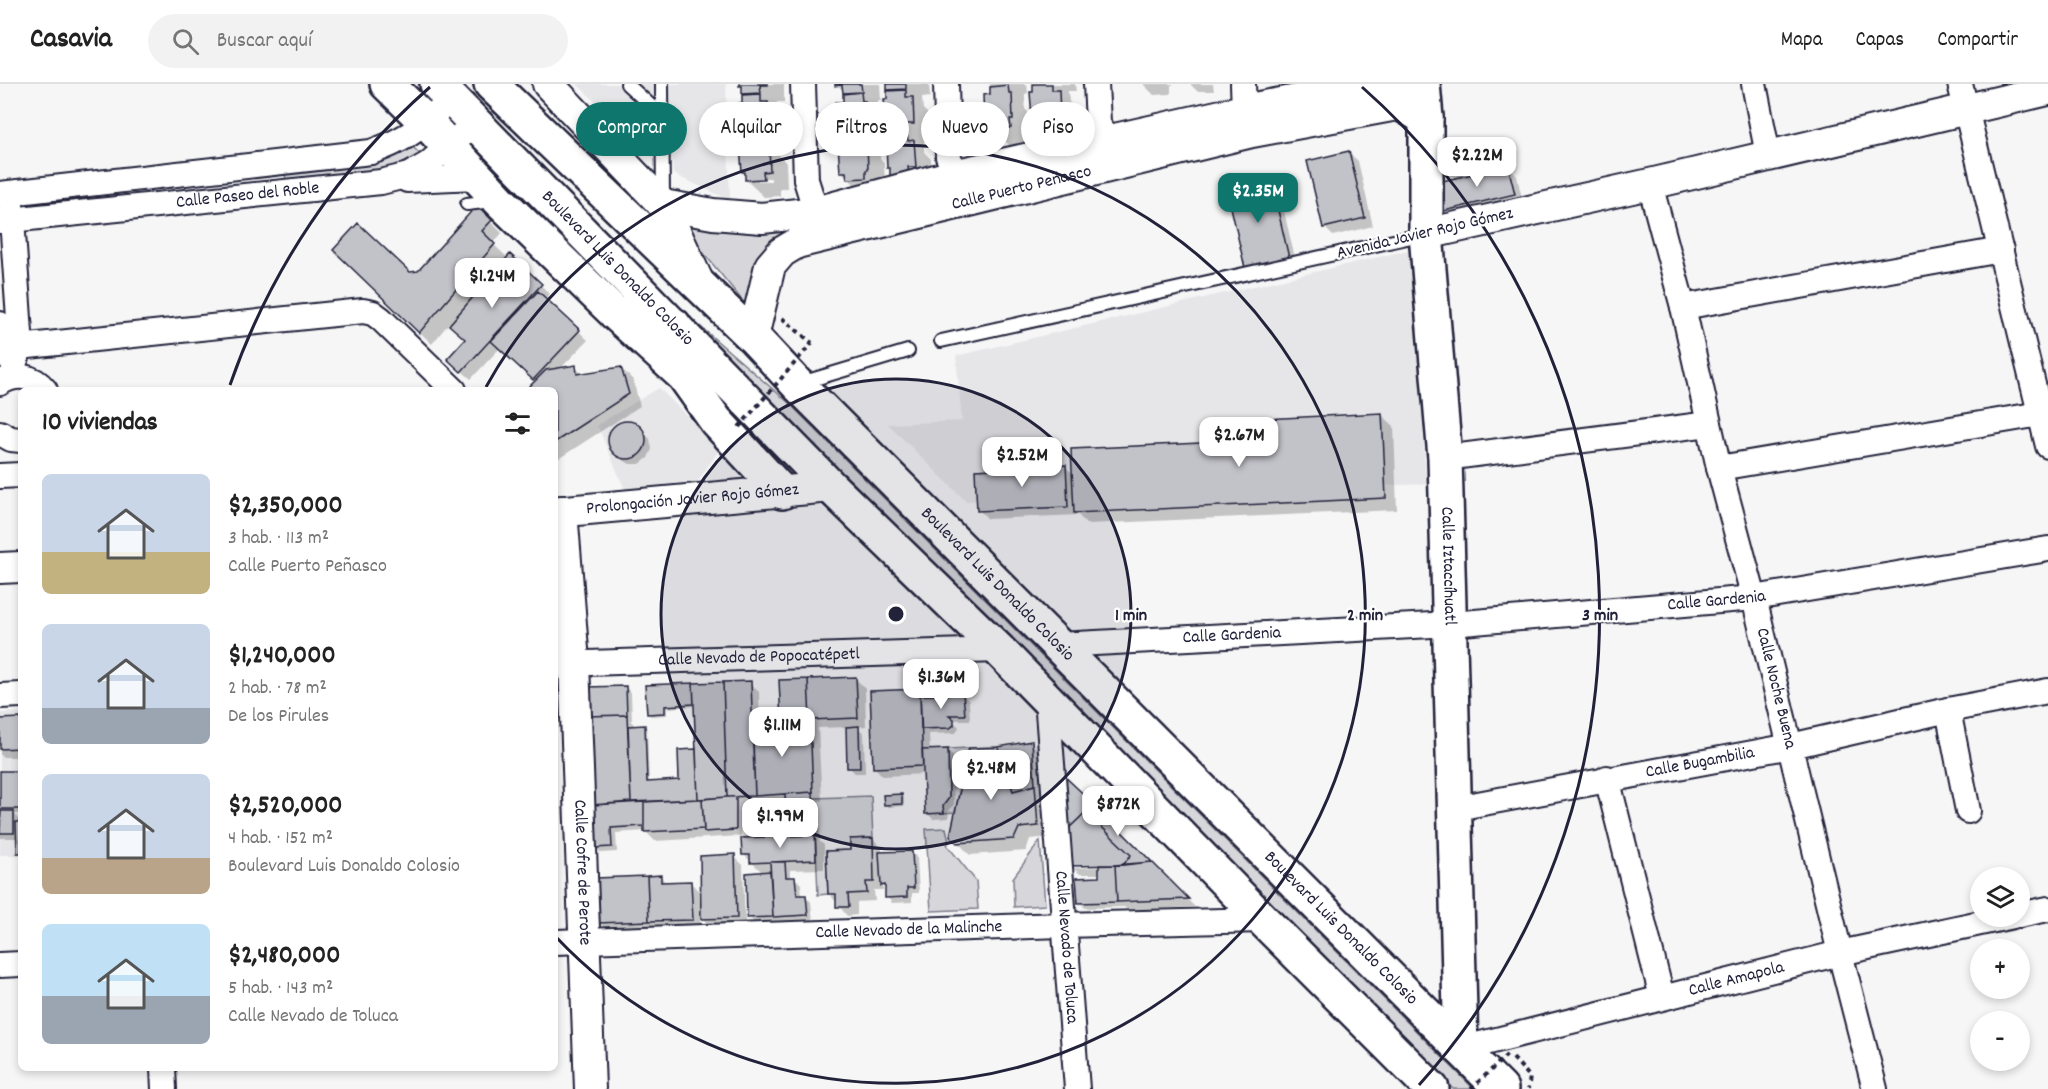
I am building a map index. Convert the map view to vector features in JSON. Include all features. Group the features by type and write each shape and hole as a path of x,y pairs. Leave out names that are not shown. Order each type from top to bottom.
{"main road":[{"path":"387,84 427,123 460,175 500,201 615,313 684,376 716,421 782,492"},
{"name":"Boulevard Luis Donaldo Colosio","path":"491,84 753,337 797,384 1501,1089"},
{"name":"Boulevard Luis Donaldo Colosio","path":"444,91 831,487 999,650 1432,1089"},
{"name":"Calle Iztaccíhuatl","path":"1408,95 1426,234 1445,458 1461,1049"},
{"path":"615,313 674,325"}],"street":[{"path":"548,84 663,205 700,286"},
{"path":"803,84 806,180 816,212"},
{"path":"946,84 948,157 959,188"},
{"path":"1096,84 1098,122 1105,154"},
{"path":"1754,84 1768,155"},
{"name":"Avenida Javier Rojo Gómez","path":"1426,234 1768,155 1963,96 2048,90"},
{"name":"Calle Paseo del Roble","path":"5,194 371,152 393,144 427,123 444,91"},
{"name":"Calle Puerto Peñasco","path":"663,205 713,214 762,218 816,212 959,188 1105,154 1247,109 1408,95"},
{"path":"1963,96 2001,250 2041,383 2040,414 2048,446"},
{"name":"Calle Paseo del Roble","path":"6,220 381,182 409,175 428,164 460,175 475,122"},
{"name":"Calle Noche Buena","path":"1650,184 1683,308 1719,468 1754,598 1875,1089"},
{"name":"Calle Puerto Peñasco","path":"753,337 770,266 782,252 797,243 959,188"},
{"path":"5,194 9,361"},
{"path":"1683,308 2001,250"},
{"path":"9,361 363,311 373,313 450,387"},
{"path":"0,324 9,361 42,387"},
{"path":"1719,468 2040,414"},
{"path":"1445,458 1709,424"},
{"path":"0,433 18,440"},
{"path":"0,476 18,475"},
{"name":"Prolongación Javier Rojo Gómez","path":"559,512 831,487"},
{"name":"Calle Cofre de Perote","path":"559,512 565,663 569,942 590,1089"},
{"name":"Calle Gardenia","path":"1058,645 1451,624 1754,598 2048,549"},
{"path":"0,568 18,567"},
{"name":"Calle Nevado de Popocatépetl","path":"565,663 999,650"},
{"name":"Calle Bugambilia","path":"1456,808 1608,778 1791,746 1948,710 2048,691"},
{"path":"0,696 18,695"},
{"name":"Calle Nevado de Toluca","path":"1047,699 1077,1089"},
{"path":"1948,710 1968,811"},
{"path":"1608,778 1662,997"},
{"path":"2030,913 2048,909"},
{"name":"Calle Nevado de la Malinche","path":"569,942 1263,920"},
{"name":"Calle Amapola","path":"1461,1049 1662,997 1970,925"},
{"path":"0,964 18,964"},
{"path":"163,1071 164,1089"}],"lane":[{"path":"627,84 647,102"},
{"path":"662,84 662,102"},
{"path":"662,156 663,205"},
{"name":"Avenida Javier Rojo Gómez","path":"941,341 1426,234"},
{"path":"797,384 908,351"}],"path":[{"path":"739,427 812,343 788,323"},
{"path":"1471,1089 1509,1053 1530,1077 1528,1089"}],"shaded area":[{"path":"577,84 726,84 727,102 699,102 699,156 728,156 730,200 673,174 672,159 656,160 652,156 687,156 687,102 596,102"},
{"path":"412,146 422,156 389,169 356,176 286,181 285,173"},
{"path":"682,217 789,226 792,233 746,305 702,251"},
{"path":"1413,249 1426,484 966,501 888,424 962,421 956,356"},
{"path":"658,290 789,403 1474,1089 1453,1089 656,291"},
{"path":"659,388 720,449 695,485 626,492 597,425"},
{"path":"18,712 18,855 0,855 0,713"},
{"path":"969,748 955,812 944,813 943,806 949,797 948,749"},
{"path":"871,796 873,838 850,839 850,850 826,851 828,894 818,895 814,798"},
{"path":"946,828 949,842 947,845 976,881 978,909 931,911 926,829"},
{"path":"1040,841 1045,905 1014,907 1013,878"}],"building":[{"path":"739,84 768,85 760,85 761,93 742,94 742,86"},
{"path":"835,84 861,84 862,92 843,93 842,85 835,86"},
{"path":"887,84 906,84 906,89 887,90"},
{"path":"1033,84 1052,84 1052,90 1059,90 1059,102 1031,102 1030,92 1033,92"},
{"path":"1008,85 1009,93 1012,93 1011,128 1009,128 1009,102 983,102 983,95 990,94 990,87"},
{"path":"906,90 906,97 913,97 914,124 909,124 909,102 884,102 884,99 887,99 887,91"},
{"path":"861,92 862,101 865,102 843,102 843,94"},
{"path":"761,94 761,102 742,102 742,95"},
{"path":"914,140 916,167 908,167 909,175 890,176 890,168 887,168 887,156 909,156 909,141"},
{"path":"1349,151 1365,218 1323,228 1307,161"},
{"path":"741,156 769,156 770,171 763,172 764,179 745,180 745,172 742,172"},
{"path":"839,156 867,156 866,178 847,179 846,172 840,172"},
{"path":"1508,166 1515,194 1444,211 1442,181"},
{"path":"1271,180 1289,258 1245,268 1227,190"},
{"path":"477,205 492,220 482,231 495,244 419,333 333,250 358,223 410,272 418,271"},
{"path":"510,254 542,284 461,372 447,359 465,339 449,325"},
{"path":"538,291 580,330 533,380 491,341"},
{"path":"576,365 577,374 621,367 629,394 558,440 558,387 529,387 546,370"},
{"path":"1382,413 1386,498 1074,513 1071,449 1244,441 1243,420"},
{"path":"627,421 641,426 646,440 641,454 627,459 613,454 608,440 613,426"},
{"path":"1066,465 1068,507 977,511 975,470"},
{"path":"905,675 919,675 920,689 905,689"},
{"path":"856,677 858,718 810,720 808,679"},
{"path":"808,679 810,720 781,722 779,680"},
{"path":"751,681 755,796 727,797 723,682"},
{"path":"723,682 727,797 698,799 693,683"},
{"path":"693,683 694,704 665,706 665,713 647,714 645,685"},
{"path":"626,686 627,715 587,716 586,687"},
{"path":"920,689 923,766 873,768 870,691"},
{"path":"940,691 947,694 963,694 965,715 949,715 954,719 954,725 950,728 921,729 920,695 938,695"},
{"path":"627,715 631,802 592,805 587,716"},
{"path":"18,718 18,748 0,749 0,719"},
{"path":"810,720 813,792 755,796 752,723"},
{"path":"645,725 647,782 679,780 678,750 696,749 698,799 631,802 628,726"},
{"path":"859,726 860,768 847,768 846,727"},
{"path":"1032,741 1035,785 1013,791 998,747"},
{"path":"998,747 1013,791 1035,785 1038,826 1019,828 1014,839 957,843 950,836 969,748"},
{"path":"948,749 949,798 943,806 944,813 925,814 922,750"},
{"path":"0,771 18,771 18,809 0,809"},
{"path":"1060,772 1094,804 1066,831"},
{"path":"813,792 815,835 787,836 785,794"},
{"path":"902,794 902,804 884,805 883,795"},
{"path":"736,797 736,830 704,832 702,799"},
{"path":"702,799 704,829 644,832 644,802"},
{"path":"644,802 644,826 611,828 612,847 594,848 592,805"},
{"path":"1094,804 1152,862 1123,865 1131,855 1086,812"},
{"path":"1,811 14,811 14,833 0,833"},
{"path":"1086,812 1131,855 1123,865 1070,866 1066,831"},
{"path":"16,822 18,822 18,853"},
{"path":"815,835 816,860 750,863 750,855 742,855 741,838"},
{"path":"873,838 874,882 866,882 867,893 848,894 849,907 836,907 836,894 828,894 826,851 850,850 850,839"},
{"path":"912,851 914,888 907,888 907,897 885,898 885,885 881,886 879,852"},
{"path":"735,854 737,918 701,919 700,856"},
{"path":"770,862 785,862 786,877 795,877 797,895 806,895 808,915 773,917"},
{"path":"1152,862 1189,899 1117,902 1115,865"},
{"path":"1099,865 1115,865 1117,902 1078,903 1076,878 1099,877"},
{"path":"770,871 773,917 747,918 746,873"},
{"path":"661,875 661,882 691,881 693,920 649,921 647,876"},
{"path":"647,876 649,921 598,923 596,878"}]}
